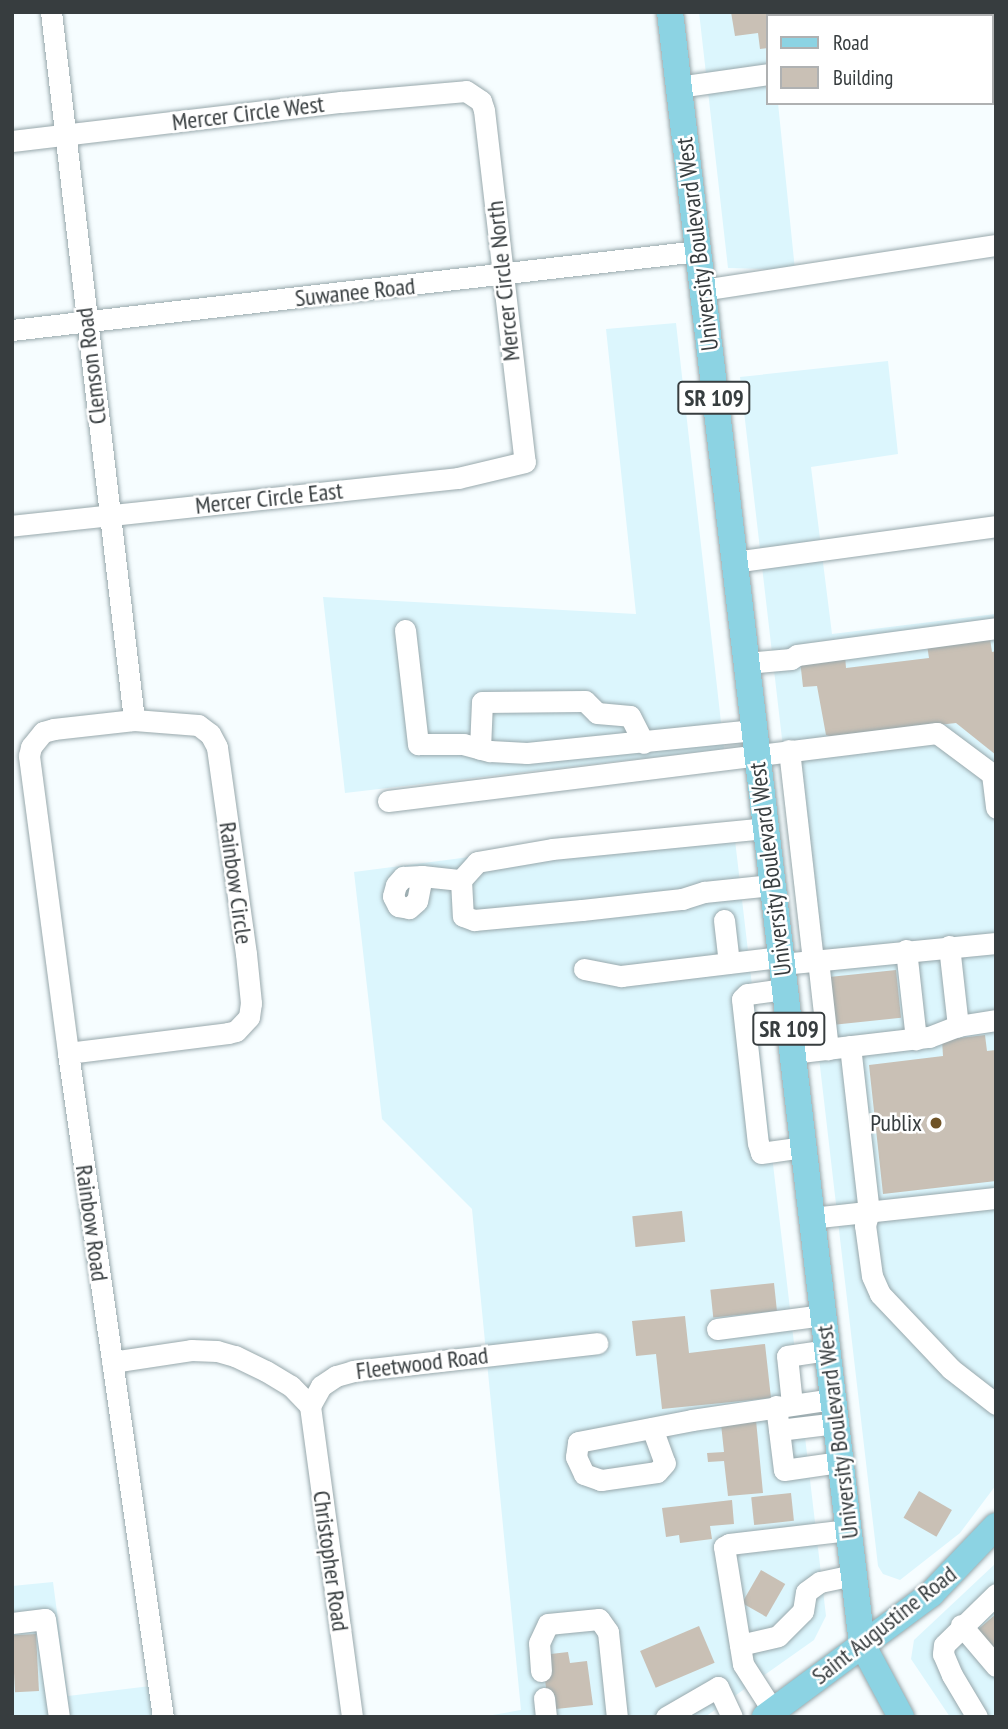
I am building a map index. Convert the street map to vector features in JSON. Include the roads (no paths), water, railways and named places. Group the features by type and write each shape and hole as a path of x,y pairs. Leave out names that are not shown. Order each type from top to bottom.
{"main road":[{"name":"University Boulevard West","path":"670,12 862,1644 901,1717"},
{"name":"Saint Augustine Road","path":"769,1714 931,1594 996,1526"}],"street":[{"name":"Clemson Road","path":"51,12 108,517 134,720"},
{"path":"678,86 766,74"},
{"name":"Mercer Circle West","path":"12,141 418,94 466,91 481,101"},
{"name":"Mercer Circle North","path":"481,101 525,462"},
{"path":"702,290 996,245"},
{"name":"Suwanee Road","path":"12,330 698,251"},
{"name":"Mercer Circle East","path":"12,526 458,478 525,462"},
{"path":"734,562 996,526"},
{"path":"746,663 791,659 797,655 996,628"},
{"path":"405,630 418,744 444,743 527,753 644,743 755,742 789,750 943,734 992,774 996,808"},
{"path":"480,749 482,702 585,701 597,713 630,716 644,743"},
{"name":"Rainbow Circle","path":"43,733 54,729 134,720 198,725 210,734 217,747 251,1003 249,1017 236,1031 68,1053"},
{"name":"Rainbow Road","path":"43,733 31,747 29,756 68,1053 163,1717"},
{"path":"388,801 695,764 755,742"},
{"path":"789,750 828,1049"},
{"path":"765,828 540,851 477,862 461,880 463,916 474,919 582,910 772,885"},
{"path":"422,876 461,880"},
{"path":"724,920 729,963"},
{"path":"803,1147 761,1153 742,999 782,970 815,960 996,943"},
{"path":"950,946 958,1026"},
{"path":"906,950 916,1039"},
{"path":"584,969 621,976 729,963 782,970"},
{"path":"792,1053 916,1039 958,1026 996,1020"},
{"path":"850,1046 869,1212 865,1225 872,1276 880,1294 951,1369 996,1404"},
{"path":"811,1218 996,1198"},
{"path":"717,1329 823,1315"},
{"name":"Fleetwood Road","path":"310,1406 321,1386 336,1376 353,1371 597,1343"},
{"path":"112,1362 191,1350 217,1351 235,1356 266,1371 291,1386 310,1406"},
{"path":"827,1350 787,1356 784,1405 779,1430 784,1469 840,1462"},
{"path":"652,1428 784,1405 835,1411"},
{"name":"Christopher Road","path":"310,1406 352,1717"},
{"path":"779,1430 835,1411"},
{"path":"769,1714 743,1664 724,1547 729,1544 848,1530"},
{"path":"740,1645 778,1636 800,1615 806,1592 820,1583 854,1575"},
{"path":"977,1717 943,1654 944,1644 996,1594"},
{"path":"12,1623 45,1619 59,1717"},
{"path":"541,1671 539,1643 548,1624 598,1619 608,1632 617,1717"},
{"path":"961,1625 996,1666"},
{"path":"666,1717 718,1687 732,1717"}],"place":[{"name":"Publix","path":"936,1123"}]}
